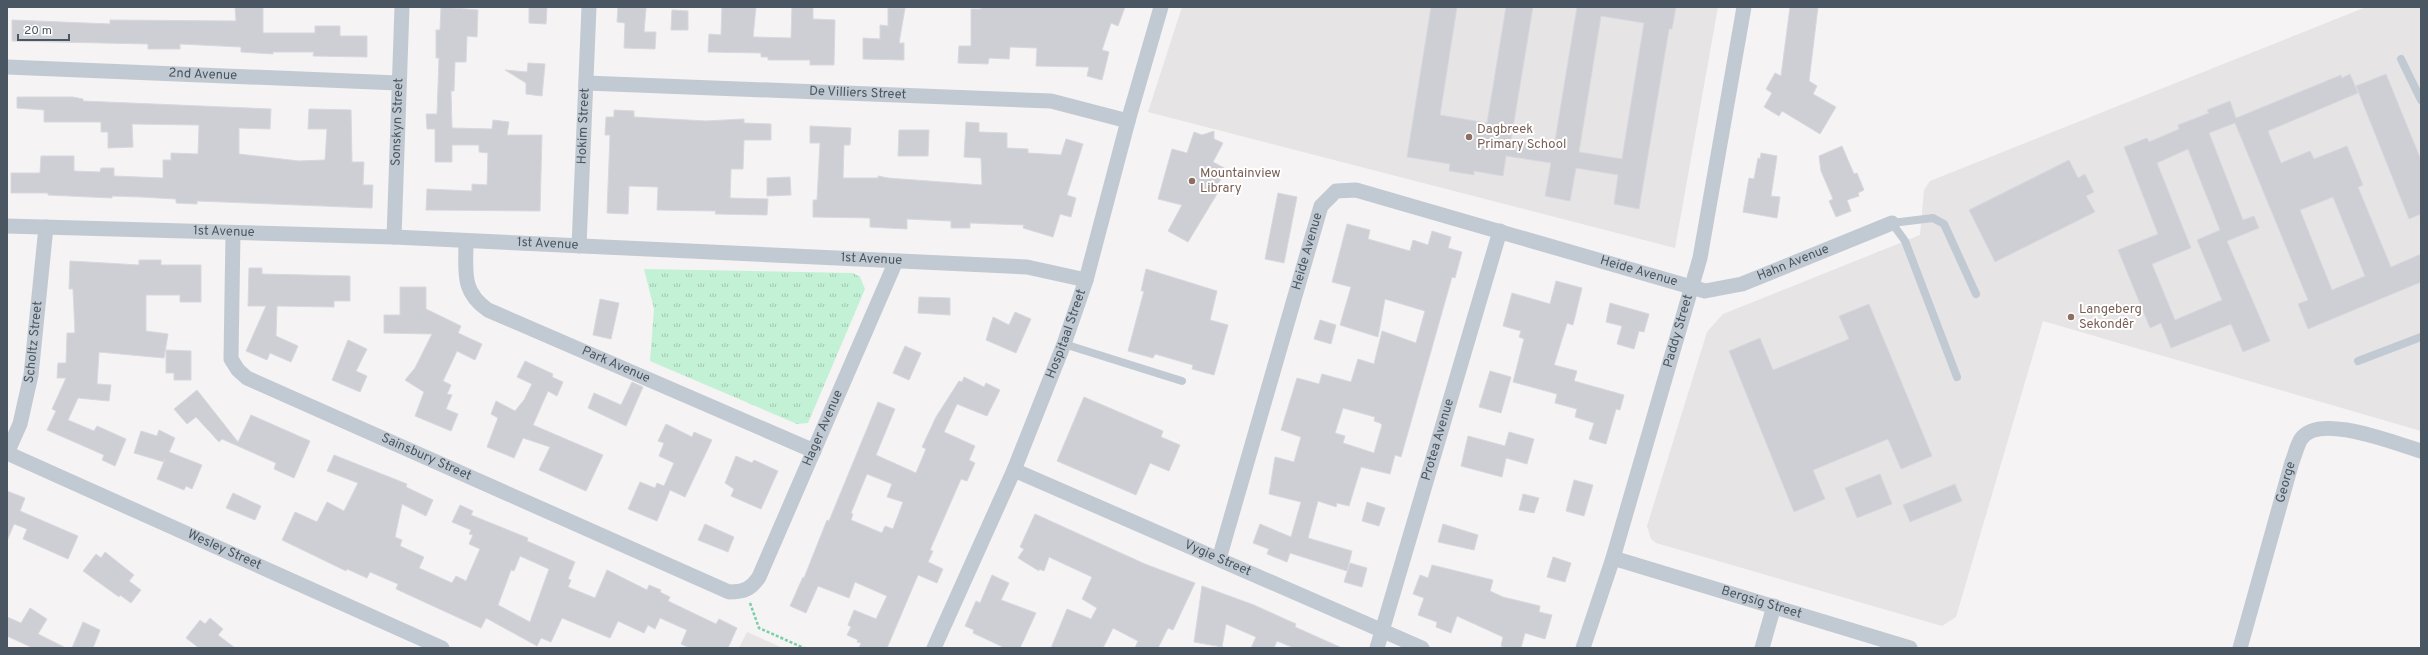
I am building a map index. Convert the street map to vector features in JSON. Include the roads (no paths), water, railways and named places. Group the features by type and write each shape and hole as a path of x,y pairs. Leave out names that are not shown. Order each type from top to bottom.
{"street":[{"name":"Sonskyn Street","path":"394,238 398,83 402,7"},
{"name":"Hokim Street","path":"579,246 589,7"},
{"name":"Hospitaal Street","path":"934,648 1014,470 1064,344 1086,280 1128,121 1161,7"},
{"name":"Paddy Street","path":"1583,648 1612,558 1700,258 1744,7"},
{"name":"2nd Avenue","path":"7,67 398,83"},
{"name":"De Villiers Street","path":"586,83 1050,101 1128,121"},
{"name":"Heide Avenue","path":"1219,558 1321,206 1328,197 1336,191 1356,190 1692,287"},
{"name":"Hahn Avenue","path":"1692,287 1705,291 1742,284 1892,223"},
{"name":"1st Avenue","path":"7,226 394,238 1038,268 1086,280"},
{"name":"Scholtz Street","path":"7,453 20,424 30,381 46,227"},
{"name":"Protea Avenue","path":"1377,648 1500,231"},
{"name":"Sainsbury Street","path":"233,233 231,359 238,370 247,378 729,592 745,591"},
{"name":"Park Avenue","path":"466,242 465,274 469,294 488,310 814,451"},
{"name":"Hager Avenue","path":"745,591 754,585 759,577 896,261"},
{"name":"George","path":"2240,648 2292,462 2301,438 2313,430 2345,429 2421,451"},
{"name":"Wesley Street","path":"7,453 442,648"},
{"name":"Vygie Street","path":"1014,470 1219,558 1382,632 1422,648"},
{"name":"Bergsig Street","path":"1612,558 1910,648"},
{"path":"1762,648 1774,606"}],"lane":[{"path":"2401,59 2421,100"},
{"path":"1957,377 1905,241 1892,223 1933,218 1944,224 1976,294"},
{"path":"2358,361 2421,337"},
{"path":"1064,344 1182,381"}],"place":[{"name":"Dagbreek Primary School","path":"1469,137"},
{"name":"Mountainview Library","path":"1192,181"},
{"name":"Langeberg Sekondêr","path":"2071,317"}]}
